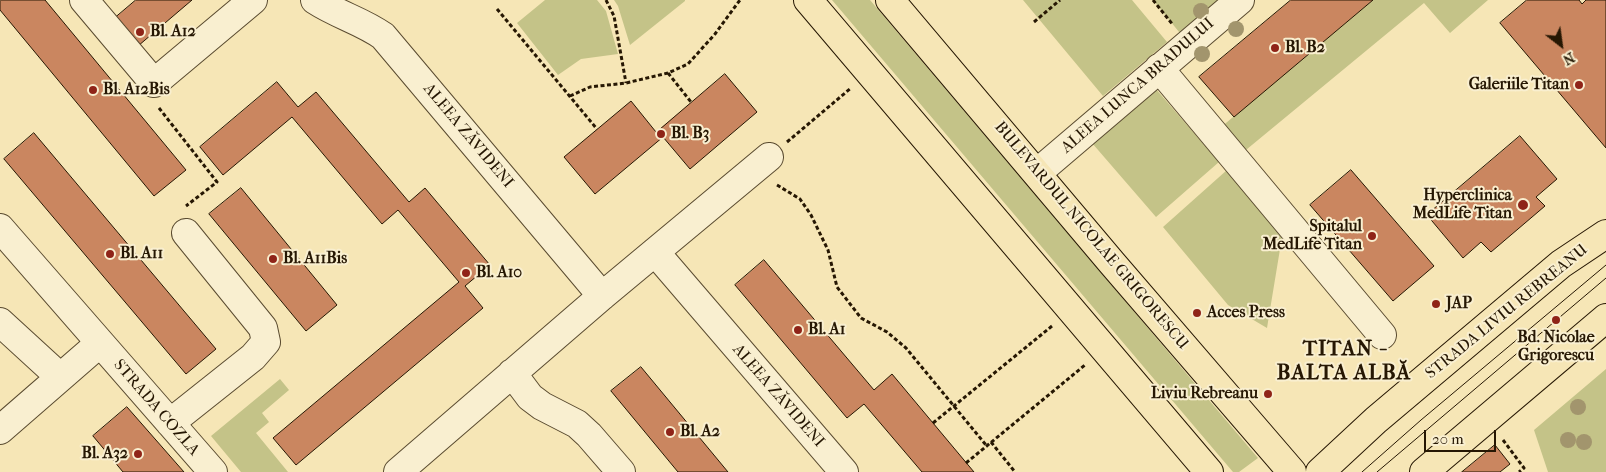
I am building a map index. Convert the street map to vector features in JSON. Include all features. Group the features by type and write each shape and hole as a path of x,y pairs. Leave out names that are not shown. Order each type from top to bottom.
{"main road":[{"path":"808,0 1209,472"},
{"name":"BULEVARDUL NICOLAE GRIGORESCU","path":"890,0 1292,472"},
{"name":"STRADA LIVIU REBREANU","path":"1320,472 1376,420 1554,270 1606,234"},
{"path":"1424,472 1606,318"}],"street":[{"path":"84,0 154,83 253,0"},
{"name":"ALEEA ZĂVIDENI","path":"315,0 331,10 372,28 383,36 602,296"},
{"name":"ALEEA LUNCA BRADULUI","path":"1037,173 1240,0"},
{"path":"1159,68 1382,335"},
{"path":"403,471 512,373 769,157"},
{"name":"STRADA COZLA","path":"0,228 9,256 100,343 213,472"},
{"path":"170,423 253,357 266,342 263,328 186,233"},
{"name":"ALEEA ZĂVIDENI","path":"655,252 844,472"},
{"path":"0,322 60,377"},
{"path":"0,430 100,343"},
{"path":"512,373 530,396 542,406 577,424 590,435 621,472"}],"path":[{"path":"606,0 614,16 626,83"},
{"path":"570,96 590,87 626,83 668,73 688,64 715,34 740,0"},
{"path":"1034,22 1060,0"},
{"path":"1153,0 1188,43"},
{"path":"497,9 597,130"},
{"path":"769,157 870,72"},
{"path":"668,73 691,102"},
{"path":"154,83 158,106 217,182 172,217 186,233"},
{"path":"744,177 780,186 800,200 811,215 828,250 837,287 861,318 886,332 906,348 986,445"},
{"path":"933,423 1072,310"},
{"path":"966,463 1105,349"},
{"path":"1501,438 1524,468 1519,472"},
{"path":"991,442 1015,472"}],"shaded area":[{"path":"545,0 597,0 606,11 618,54 581,59 558,75 517,23"},
{"path":"614,0 685,1 630,45 618,6"},
{"path":"832,0 870,0 1258,458 1239,472 1233,472"},
{"path":"1023,0 1132,0 1167,42 1103,96"},
{"path":"1153,0 1240,0 1188,43"},
{"path":"1373,0 1488,0 1450,33 1424,3 1235,159 1214,133"},
{"path":"1155,88 1219,162 1156,217 1092,143"},
{"path":"1227,170 1282,237 1267,328 1228,305 1163,227"},
{"path":"1606,369 1606,472 1548,472 1534,430"},
{"path":"280,379 289,390 262,413 269,422 256,433 288,472 241,472 211,436"}],"building":[{"name":"Bl. A12Bis","path":"1,0 45,0 186,170 154,196 0,10"},
{"name":"Bl. A12","path":"136,0 192,0 138,46 115,18"},
{"name":"Bl. B2","path":"1291,0 1373,0 1234,117 1199,77"},
{"name":"Galeriile Titan","path":"1527,0 1579,0 1582,4 1586,0 1606,0 1606,148 1500,23"},
{"name":"Bl. B3","path":"725,74 757,112 690,169 663,137 595,194 564,157 631,101 656,132"},
{"name":"Bl. A10","path":"277,82 298,107 316,92 409,202 425,188 490,265 465,286 483,308 296,465 273,438 459,282 398,210 382,224 292,117 223,175 200,147"},
{"name":"Bl. A11","path":"34,133 216,349 186,374 4,159"},
{"path":"1520,136 1557,179 1536,197 1545,206 1491,252 1481,242 1463,258 1427,215"},
{"name":"Spitalul MedLife Titan","path":"1351,170 1434,266 1393,301 1310,205"},
{"name":"Bl. A11Bis","path":"241,188 337,305 306,331 209,214"},
{"name":"Bl. A1","path":"764,260 874,390 892,374 974,472 922,472 864,404 847,418 735,285"},
{"name":"Bl. A2","path":"641,367 728,472 678,472 611,391"},
{"name":"Bl. A32","path":"127,407 184,472 123,472 93,436"},
{"path":"1495,445 1510,464 1500,472 1462,472"}],"tram line":[{"path":"1362,472 1606,265"},
{"path":"1377,472 1606,278"}],"place":[{"name":"Bl. A12","path":"140,32"},
{"name":"Bl. B2","path":"1275,48"},
{"name":"Galeriile Titan","path":"1579,85"},
{"name":"Bl. A12Bis","path":"93,90"},
{"name":"Bl. B3","path":"661,134"},
{"name":"Hyperclinica MedLife Titan","path":"1523,205"},
{"name":"Spitalul MedLife Titan","path":"1372,236"},
{"name":"Bl. A11","path":"110,254"},
{"name":"Bl. A11Bis","path":"273,259"},
{"name":"Bl. A10","path":"466,273"},
{"name":"JAP","path":"1436,304"},
{"name":"Acces Press","path":"1197,313"},
{"name":"Bd. Nicolae Grigorescu","path":"1556,320"},
{"name":"Bl. A1","path":"798,330"},
{"name":"Liviu Rebreanu","path":"1268,394"},
{"name":"Bl. A2","path":"670,432"},
{"name":"Bl. A32","path":"138,454"}],"district":[{"name":"TITAN - BALTA ALBĂ","path":"1344,362"}]}
